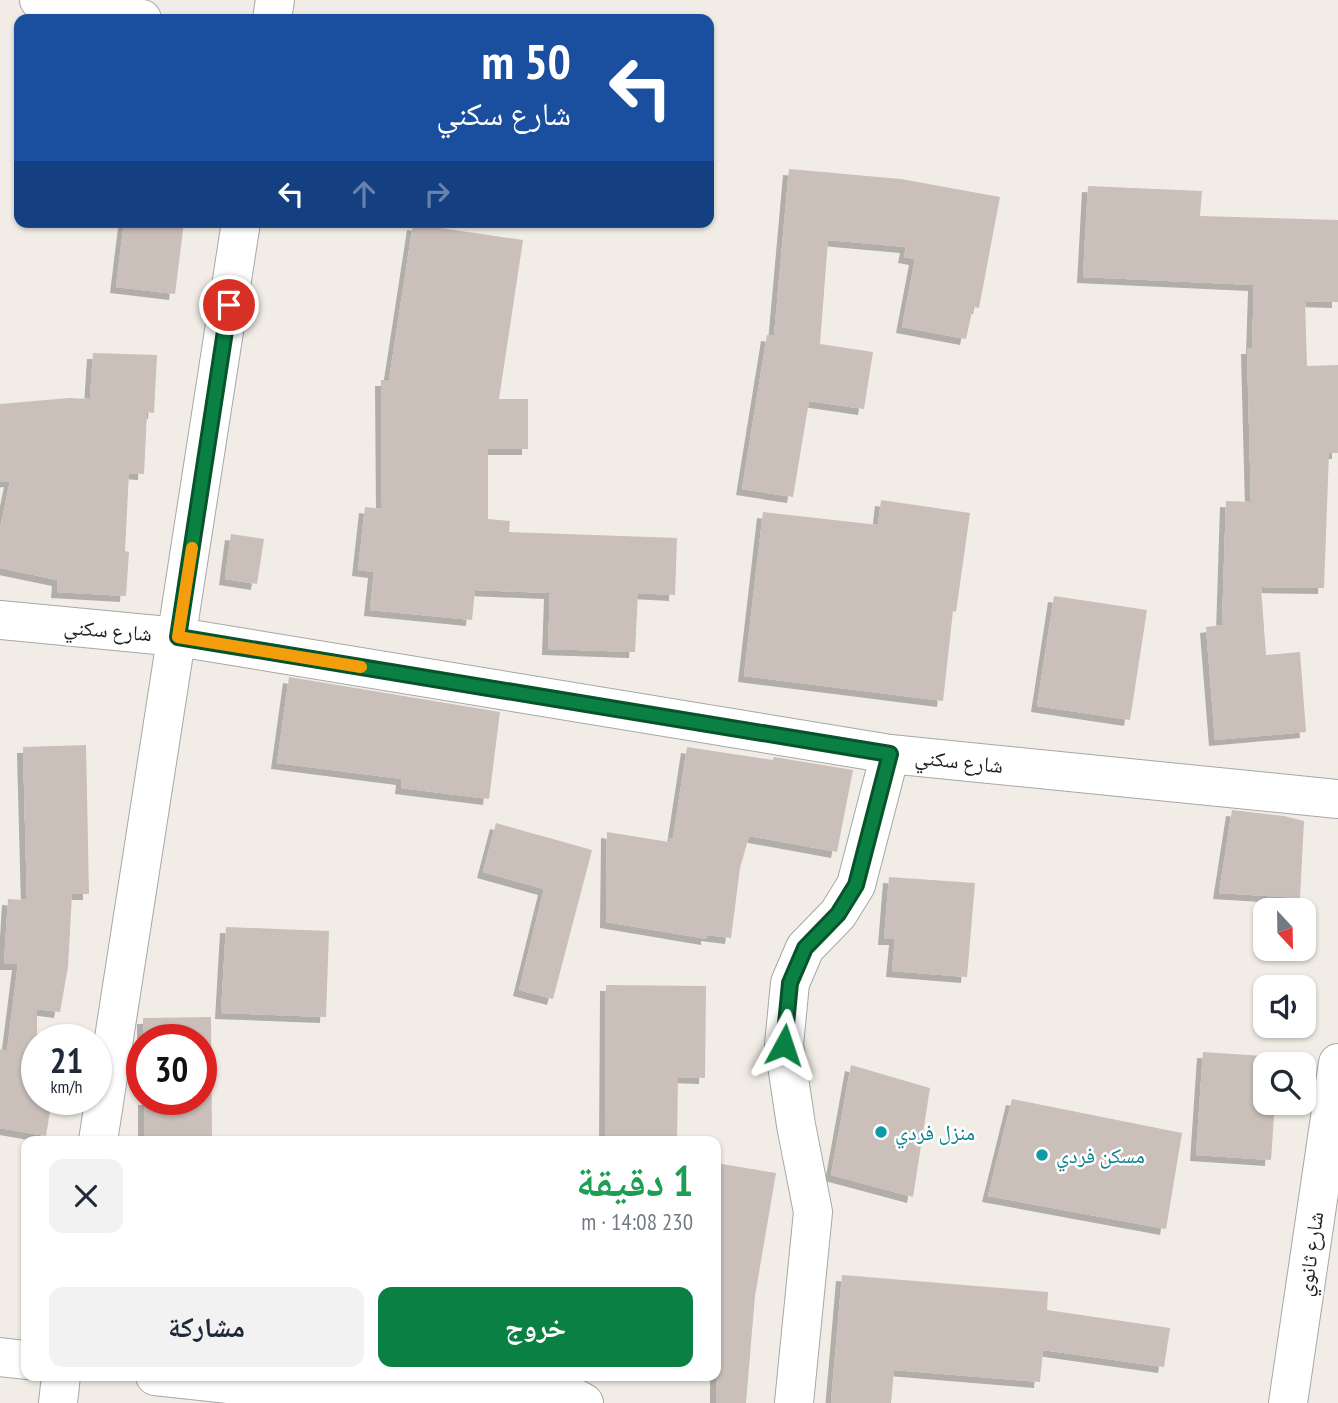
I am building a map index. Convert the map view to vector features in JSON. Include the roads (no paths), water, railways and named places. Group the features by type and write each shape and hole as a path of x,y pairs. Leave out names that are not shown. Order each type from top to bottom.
{"street":[{"path":"39,0 115,14"},
{"path":"99,1136 240,228"},
{"name":"شارع سكني","path":"0,620 178,637 890,754 1338,799"},
{"path":"794,1403 814,1212 796,1125 784,1045 790,983 805,948 838,914 856,885 890,754"},
{"name":"شارع ثانوي","path":"1288,1403 1338,1063"},
{"path":"0,1357 21,1359"},
{"path":"58,1403 60,1381"},
{"path":"201,1381 374,1400 437,1395 479,1387 539,1384 568,1394 583,1403"}],"place":[{"name":"منزل فردي","path":"881,1132"},
{"name":"مسكن فردي","path":"1042,1155"}]}
